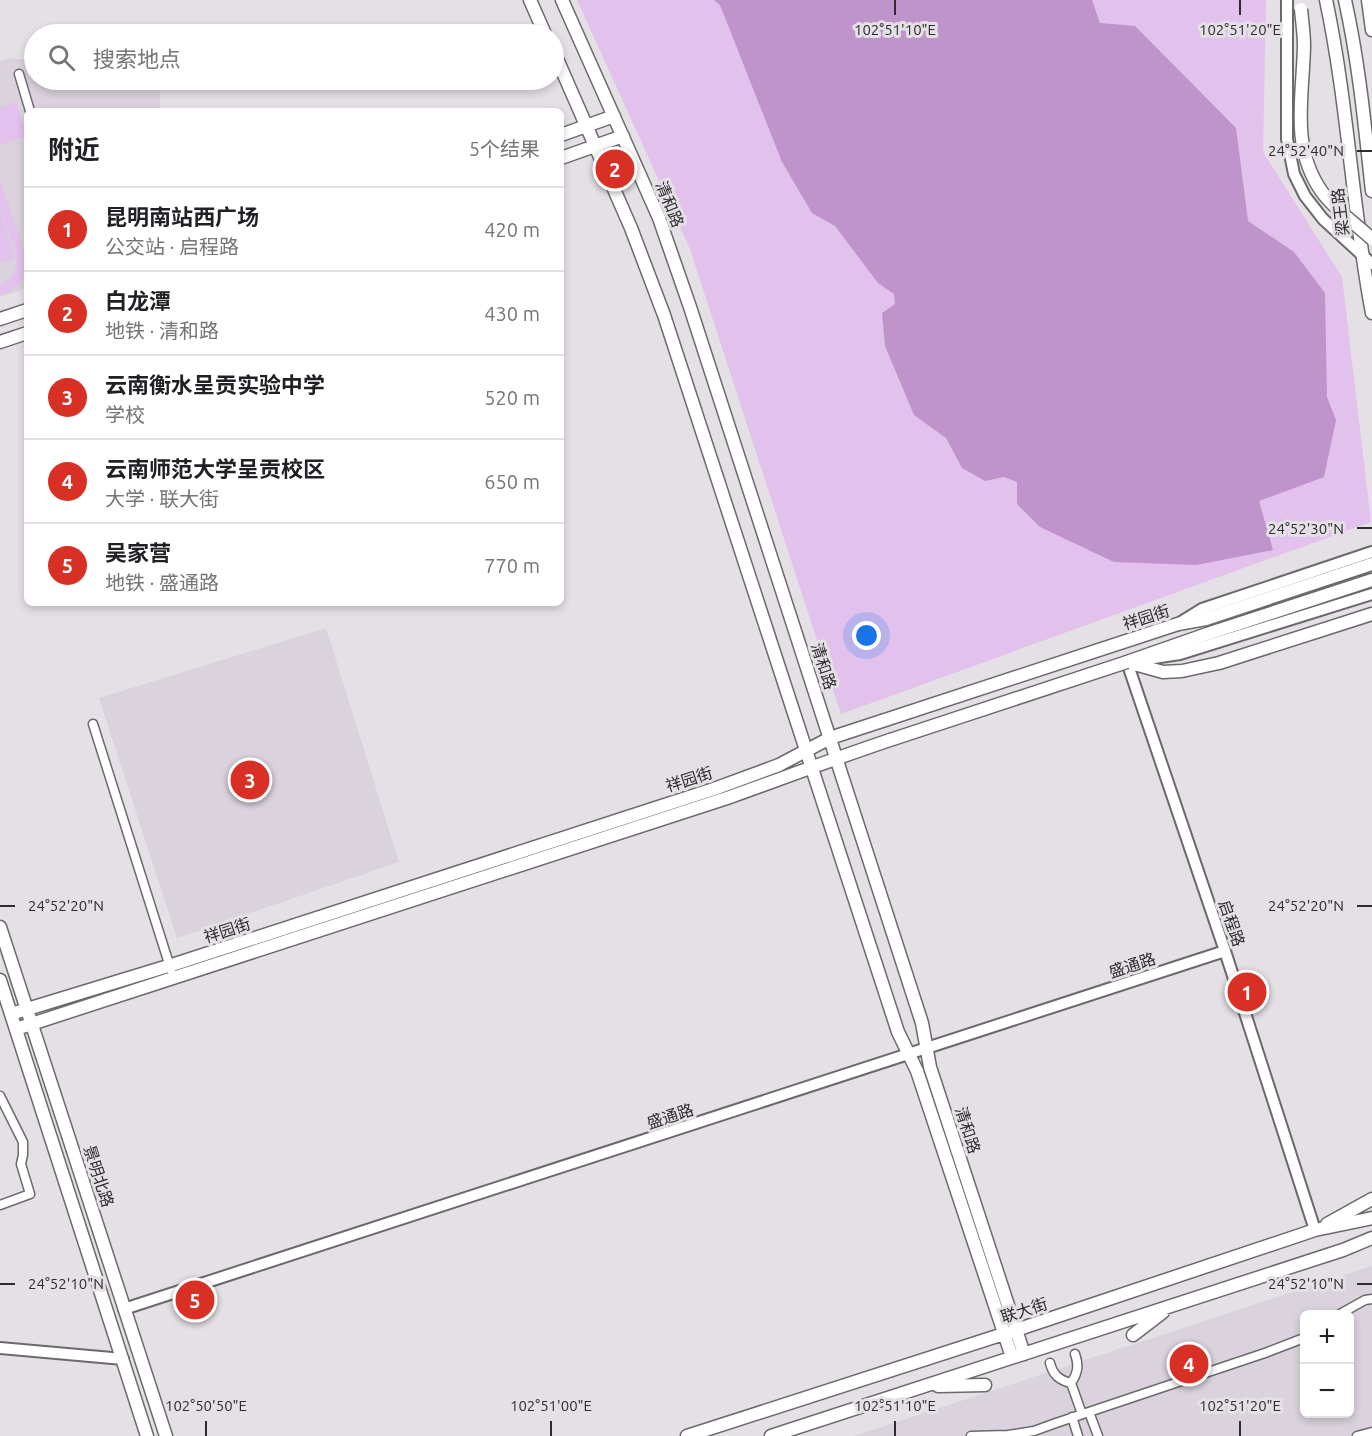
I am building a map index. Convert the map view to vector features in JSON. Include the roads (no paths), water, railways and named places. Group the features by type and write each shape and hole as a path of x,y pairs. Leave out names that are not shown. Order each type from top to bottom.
{"main road":[{"path":"530,0 541,24"},
{"name":"清和路","path":"562,0 659,218 690,307 922,1023 930,1067 1010,1332"},
{"name":"梁王路","path":"1326,0 1343,92 1357,221 1372,312"},
{"path":"1345,0 1362,90 1372,191"},
{"path":"1368,0 1372,30"},
{"path":"1301,4 1304,43 1300,134 1305,159 1312,178 1323,194 1372,239"},
{"name":"清和路","path":"564,75 631,228 664,315 898,1032 917,1071 1018,1355"},
{"path":"564,134 614,116"},
{"path":"564,157 623,136"},
{"path":"0,319 24,311"},
{"path":"0,342 24,334"},
{"name":"祥园街","path":"11,1014 714,789 779,765 830,738 1178,624 1206,619 1372,564"},
{"name":"祥园街","path":"16,1029 730,797 890,740 1372,580"},
{"path":"1127,662 1163,672 1182,671 1219,663 1372,614"},
{"name":"景明北路","path":"0,927 166,1436"},
{"name":"景明北路","path":"0,982 147,1436"},
{"path":"1315,1230 1372,1198"},
{"path":"1315,1230 1372,1208"},
{"name":"联大街","path":"687,1436 1010,1332 1315,1230 1372,1218"},
{"path":"1343,1250 1372,1238"},
{"path":"771,1436 1372,1242"},
{"path":"1133,1335 1172,1305"},
{"path":"925,1386 985,1385"}],"street":[{"path":"1287,5 1287,140 1294,174 1305,196 1323,219 1372,264"},
{"path":"19,74 29,108"},
{"path":"1178,624 1202,609 1372,552"},
{"path":"1127,662 1180,654 1372,594"},
{"name":"启程路","path":"1127,662 1225,951 1315,1230"},
{"path":"93,724 174,979"},
{"name":"盛通路","path":"124,1309 1225,951"},
{"path":"0,1096 23,1142 21,1164 30,1194 0,1205"},
{"path":"1347,1310 1365,1300 1372,1299"},
{"path":"971,1436 1008,1435 1034,1431 1300,1340"},
{"path":"0,1348 123,1359"},
{"path":"1071,1383 1078,1369 1075,1354"},
{"path":"1050,1363 1056,1377 1071,1383 1098,1436"},
{"path":"1072,1418 1078,1436"},
{"path":"1357,1436 1372,1432"}],"place":[{"name":"白龙潭","path":"615,169"},
{"name":"云南衡水呈贡实验中学","path":"250,780"},
{"name":"昆明南站西广场","path":"1247,992"},
{"name":"吴家营","path":"195,1300"},
{"name":"云南师范大学呈贡校区","path":"1189,1364"}]}
